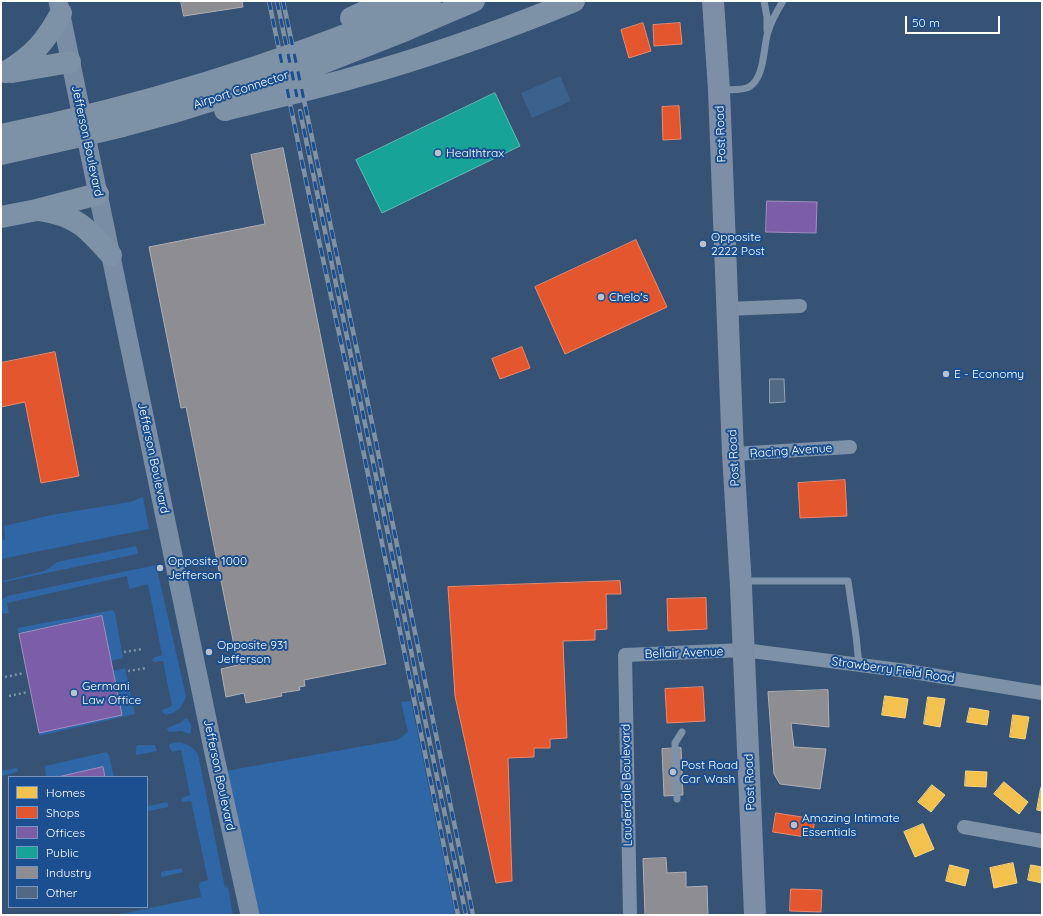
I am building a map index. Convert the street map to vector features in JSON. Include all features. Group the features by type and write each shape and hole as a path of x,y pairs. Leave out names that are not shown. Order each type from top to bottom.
{"highway":[{"path":"313,49 342,22 388,1"},
{"name":"Airport Connector","path":"1,135 35,137 114,122 188,88 267,74 313,49 430,1"},
{"name":"Airport Connector","path":"313,49 406,30 474,1"},
{"path":"114,122 205,114 267,74 324,86 475,40 574,1"},
{"path":"4,73 19,64 36,50 49,35 59,7"},
{"path":"4,73 70,62"},
{"name":"Airport Connector","path":"1,154 35,137"},
{"path":"1,217 37,210 98,194"},
{"path":"37,210 57,213 78,222 90,232 111,255"}],"main road":[{"name":"Post Road","path":"713,1 719,90 733,454 744,650 755,915"},
{"name":"Jefferson Boulevard","path":"59,7 212,748 250,915"}],"street":[{"path":"727,309 800,306"},
{"name":"Racing Avenue","path":"733,454 850,447"},
{"name":"Bellair Avenue","path":"625,655 744,650"},
{"name":"Strawberry Field Road","path":"744,650 907,671 1042,693"},
{"name":"Lauderdale Boulevard","path":"625,655 630,915"},
{"path":"964,827 1042,841"}],"lane":[{"path":"719,90 749,87 756,80 761,69 767,34 767,17 764,1"},
{"path":"767,34 783,1"},
{"path":"740,581 848,581 859,665"},
{"path":"677,799 676,743 682,732"}],"path":[{"path":"124,652 143,649"},
{"path":"128,671 147,668"},
{"path":"5,677 24,673"},
{"path":"8,696 28,692"}],"shaded area":[{"path":"560,76 571,101 532,118 521,93"},
{"path":"143,497 149,529 1,559 1,541 5,539 4,526 51,515 130,502"},
{"path":"136,546 138,552 137,554 4,582 2,581 44,571 57,562"},
{"path":"156,565 186,696 179,709 170,714 166,715 162,710 172,706 163,661 154,662 152,660 153,658 162,655 148,584 130,589 127,576 7,603 9,613 1,614 1,600 7,596"},
{"path":"113,610 115,613 123,658 111,661 102,616 19,634 17,628"},
{"path":"125,668 135,714 39,736 39,732 122,715 113,671"},
{"path":"411,701 455,915 250,915 220,772 397,740 408,732 401,702"},
{"path":"186,718 191,725 190,734 181,731 168,731 167,728 180,723"},
{"path":"178,742 194,749 198,754 225,888 228,887 233,915 117,915 201,897 199,885 201,882 208,880 191,801 182,802 181,798 190,795 181,750 172,752 169,746 170,744"},
{"path":"138,745 155,745 157,751 136,755 136,747"},
{"path":"107,752 114,776 105,776 103,768 63,776 46,776 45,766"},
{"path":"16,768 18,769 17,772 1,776 1,771"},
{"path":"167,802 168,804 168,807 149,811 148,806"},
{"path":"182,868 183,872 161,876 161,872"}],"building: Homes":[{"path":"885,696 908,699 905,718 882,715"},
{"path":"928,697 945,699 940,727 924,724"},
{"path":"970,708 989,711 987,725 967,722"},
{"path":"1013,715 1029,717 1025,739 1010,737"},
{"path":"966,771 987,772 986,787 965,786"},
{"path":"1004,782 1028,802 1019,814 994,794"},
{"path":"932,785 945,795 931,812 918,802"},
{"path":"1041,788 1042,789 1042,811 1037,810"},
{"path":"923,824 934,849 915,857 904,832"},
{"path":"1013,863 1017,883 994,888 990,868"},
{"path":"950,865 969,870 965,886 946,881"},
{"path":"1031,865 1042,867 1042,883 1028,880"}],"building: Shops":[{"path":"643,23 651,51 629,58 621,30"},
{"path":"680,23 682,44 654,46 653,25"},
{"path":"679,106 681,139 663,140 662,107"},
{"name":"Chelo's","path":"636,240 667,307 565,354 535,287"},
{"path":"522,347 530,368 500,379 492,359"},
{"path":"55,352 79,476 41,483 25,402 1,407 1,363"},
{"path":"845,480 847,516 800,518 798,483"},
{"path":"620,581 621,594 606,594 607,629 595,630 595,640 563,641 567,738 550,739 550,748 534,748 534,757 508,758 512,881 496,883 455,696 448,587"},
{"path":"706,598 707,629 668,631 667,599"},
{"path":"703,687 705,721 667,723 665,689"},
{"name":"Amazing Intimate Essentials","path":"776,813 815,819 812,838 773,832"},
{"path":"791,889 822,890 821,912 790,911"}],"building: Offices":[{"path":"767,201 817,202 816,233 766,232"},
{"name":"Germani Law Office","path":"102,616 122,715 39,733 19,634"},
{"path":"103,767 105,776 62,776"}],"building: Public":[{"name":"Healthtrax","path":"495,93 520,146 382,213 356,160"}],"building: Industry":[{"path":"181,1 242,1 243,7 184,16"},
{"path":"283,148 386,664 304,680 305,686 299,687 300,690 281,693 282,696 246,703 244,693 226,697 221,669 238,665 186,407 181,408 149,247 265,224 251,155"},
{"path":"828,690 829,727 791,723 794,747 826,749 820,789 780,784 774,774 768,692"},
{"name":"Post Road Car Wash","path":"681,748 683,795 664,796 662,749"},
{"path":"666,858 667,873 686,872 686,887 707,886 708,915 645,915 643,859"}],"building: Other":[{"path":"770,379 784,379 785,402 770,403"}],"railway":[{"path":"269,1 347,370 458,915"},
{"path":"277,1 297,97"},
{"path":"283,1 358,355 473,915"},
{"path":"300,111 466,915"}],"place":[{"name":"Healthtrax","path":"438,153"},
{"name":"Opposite 2222 Post","path":"703,244"},
{"name":"Chelo's","path":"601,297"},
{"name":"E - Economy","path":"946,374"},
{"name":"Opposite 1000 Jefferson","path":"160,568"},
{"name":"Opposite 931 Jefferson","path":"209,652"},
{"name":"Germani Law Office","path":"74,693"},
{"name":"Post Road Car Wash","path":"673,772"},
{"name":"Amazing Intimate Essentials","path":"794,825"}]}
